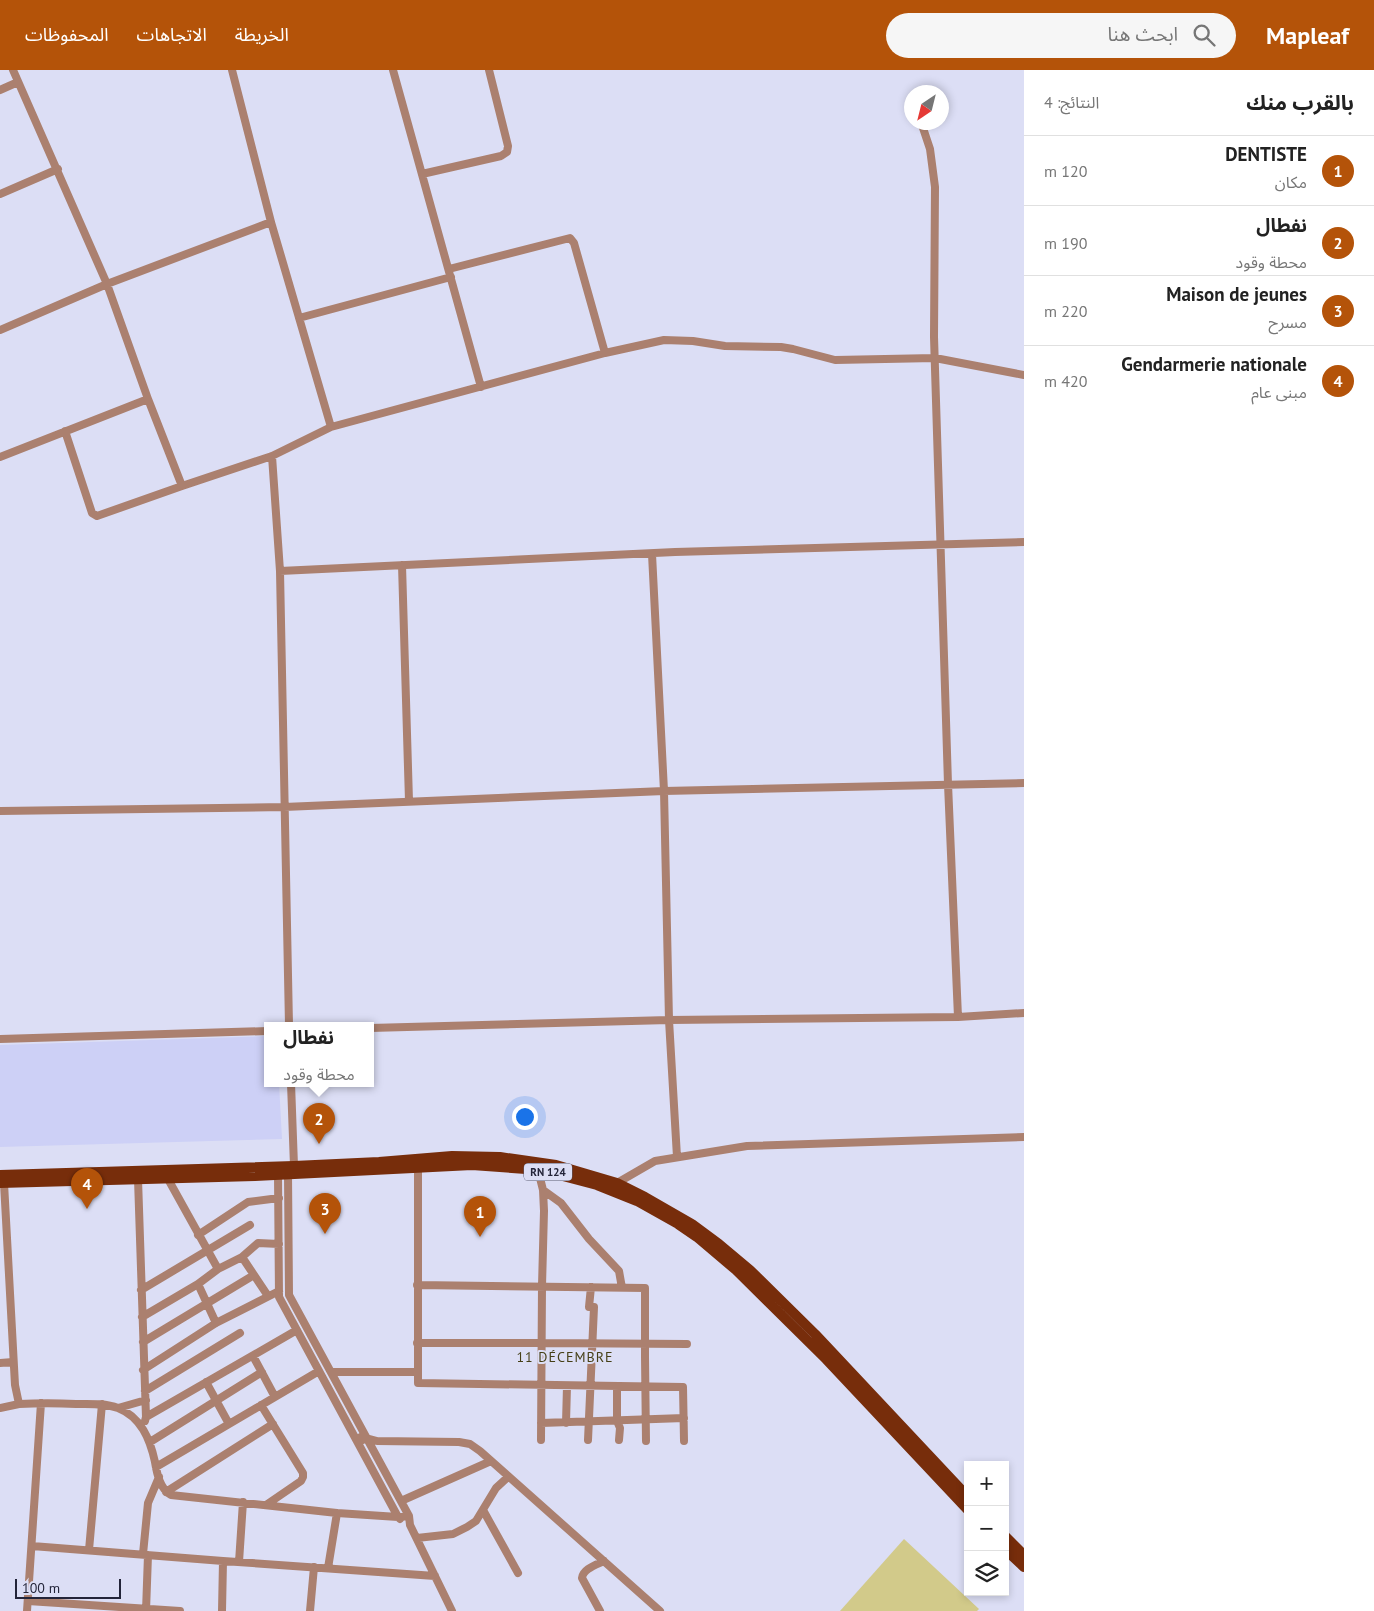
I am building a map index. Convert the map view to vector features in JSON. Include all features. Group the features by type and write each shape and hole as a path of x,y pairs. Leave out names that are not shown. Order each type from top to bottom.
{"main road":[{"name":"RN 124","path":"1,1180 138,1180 287,1172 452,1156 500,1156 556,1165 598,1181 678,1224 747,1273"},
{"name":"RN 124","path":"1,1180 472,1165 538,1170 598,1181 617,1182 692,1224 719,1244 964,1492"},
{"name":"RN 124","path":"811,1337 964,1506"},
{"path":"1009,1540 1024,1555"},
{"path":"1007,1551 1024,1567"}],"street":[{"path":"13,70 107,284 148,399 182,486"},
{"path":"232,70 271,222 331,427"},
{"path":"393,70 481,387"},
{"path":"422,174 501,156 507,152 508,146 489,70"},
{"path":"0,90 18,82"},
{"path":"924,130 930,149 935,187 935,358 948,784 958,1017"},
{"path":"0,194 58,169"},
{"path":"0,330 107,284 271,222"},
{"path":"299,318 570,238 574,243 606,354"},
{"path":"65,431 92,513 94,516 97,516 272,456 331,427 664,340 693,341 725,346 781,347 835,360 935,358 1024,375"},
{"path":"0,457 148,399"},
{"path":"272,456 280,571 289,1022"},
{"path":"280,571 675,552 1024,542"},
{"path":"652,554 664,791 669,1020 677,1157"},
{"path":"402,565 409,801"},
{"path":"0,811 284,807 664,791 1024,782"},
{"path":"374,1028 669,1020 958,1017 1024,1013"},
{"path":"0,1039 264,1031"},
{"path":"291,1087 287,1172 290,1295 331,1372 398,1517 410,1525"},
{"path":"617,1182 655,1161 747,1146 1024,1137"},
{"path":"418,1168 418,1383 683,1387 684,1440"},
{"path":"538,1170 543,1190 544,1211 541,1440"},
{"path":"287,1172 279,1198 279,1297 319,1371 401,1501 409,1516 410,1525 416,1538 452,1611"},
{"path":"168,1178 218,1269"},
{"path":"1,1180 4,1259 18,1404"},
{"path":"138,1180 143,1370 146,1400 144,1429"},
{"path":"543,1190 561,1203 589,1239 619,1271 622,1288"},
{"path":"198,1234 248,1202 279,1198"},
{"path":"141,1290 250,1225"},
{"path":"142,1317 198,1284 218,1269 242,1257 258,1243 278,1244"},
{"path":"242,1257 268,1296"},
{"path":"142,1342 254,1275"},
{"path":"198,1284 216,1323"},
{"path":"417,1285 645,1288 646,1441"},
{"path":"588,1440 594,1307 589,1307 591,1287"},
{"path":"143,1370 216,1323 279,1291"},
{"path":"146,1417 296,1330"},
{"path":"145,1391 240,1333"},
{"path":"417,1343 687,1344"},
{"path":"253,1356 276,1397"},
{"path":"0,1363 13,1362"},
{"path":"156,1468 319,1371"},
{"path":"150,1442 262,1372"},
{"path":"331,1372 418,1372"},
{"path":"206,1382 230,1424"},
{"path":"566,1423 567,1386"},
{"path":"618,1386 617,1421 620,1428 619,1440"},
{"path":"118,1408 146,1400"},
{"path":"36,1611 32,1602 32,1546 41,1403"},
{"path":"0,1408 18,1404 41,1403 102,1404 118,1408 134,1418 144,1429 150,1442 163,1488 171,1495 337,1513 409,1516"},
{"path":"89,1550 102,1404"},
{"path":"261,1405 303,1473 301,1481 266,1505"},
{"path":"541,1423 684,1418"},
{"path":"166,1492 273,1424"},
{"path":"362,1439 470,1444 660,1611"},
{"path":"401,1501 491,1461"},
{"path":"146,1610 148,1503 159,1477"},
{"path":"416,1538 453,1534 467,1527 476,1521 496,1488 508,1477"},
{"path":"239,1562 243,1502"},
{"path":"483,1510 518,1573"},
{"path":"328,1568 337,1513"},
{"path":"32,1546 223,1562 435,1576"},
{"path":"600,1611 582,1578 582,1574 604,1561"},
{"path":"222,1611 223,1562"},
{"path":"310,1611 314,1567"},
{"path":"32,1602 180,1611"},
{"path":"27,1611 32,1602"}],"shaded area":[{"path":"264,1036 264,1087 279,1087 282,1139 0,1147 0,1045"},
{"path":"904,1539 979,1609 977,1611 840,1611"}],"place":[{"name":"نفطال","path":"319,1144"},
{"name":"Gendarmerie nationale","path":"87,1209"},
{"name":"Maison de jeunes","path":"325,1234"},
{"name":"DENTISTE","path":"480,1237"}],"district":[{"name":"11 DÉCEMBRE","path":"565,1357"}]}
